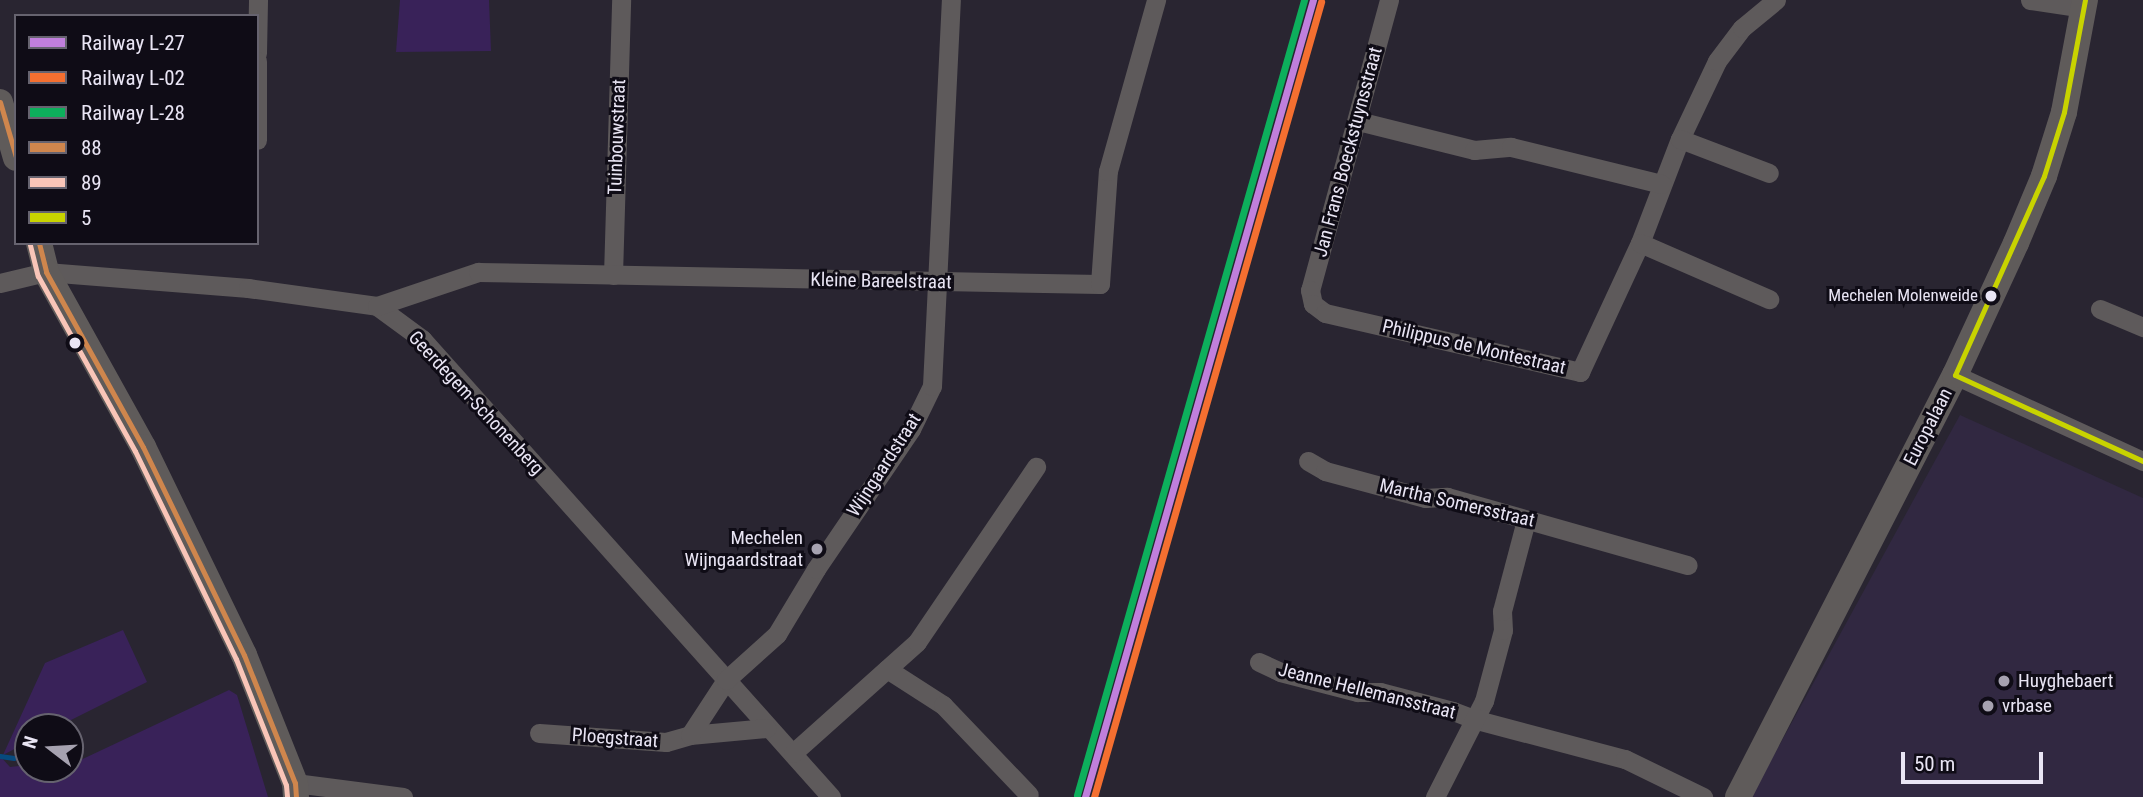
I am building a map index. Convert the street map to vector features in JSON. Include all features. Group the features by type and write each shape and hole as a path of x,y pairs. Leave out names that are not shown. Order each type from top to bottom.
{"street":[{"name":"Tuinbouwstraat","path":"613,275 621,0"},
{"name":"Wijngaardstraat","path":"726,680 777,634 816,569 911,429 932,386 951,0"},
{"name":"Kleine Bareelstraat","path":"377,306 478,272 1100,284 1108,171 1156,0"},
{"name":"Jan Frans Boeckstuynsstraat","path":"1313,304 1310,290 1389,0"},
{"name":"Philippus de Montestraat","path":"1313,304 1325,313 1580,372 1640,243 1680,139 1717,61 1742,28 1776,0"},
{"path":"2030,0 2085,4"},
{"name":"Europalaan","path":"1738,797 1955,375 2044,176 2064,112 2085,4"},
{"path":"0,102 14,151"},
{"path":"1358,121 1474,150 1511,147 1662,184"},
{"path":"1680,139 1769,173"},
{"path":"1640,243 1769,299"},
{"path":"39,245 46,272 143,447 244,655 296,790 403,797"},
{"name":"Geerdegem-Schonenberg","path":"0,283 46,272 248,288 377,306 422,339 831,797"},
{"path":"2100,309 2143,327"},
{"path":"1955,375 2143,461"},
{"name":"Martha Somersstraat","path":"1308,461 1325,471 1412,494 1447,497 1688,565"},
{"path":"793,753 917,642 1036,467"},
{"name":"Jeanne Hellemansstraat","path":"1435,797 1476,720 1503,630 1502,611 1526,520"},
{"name":"Jeanne Hellemansstraat","path":"1259,662 1280,672 1357,692 1380,692 1625,759 1703,797"},
{"path":"887,669 943,705 1029,795"},
{"path":"690,735 726,680"},
{"name":"Ploegstraat","path":"539,733 666,742 690,735 767,727"}],"shaded area":[{"path":"400,0 489,0 491,51 396,52"},
{"name":"Huyghebaert","path":"1960,415 2143,498 2143,797 1751,797"},
{"path":"123,630 147,682 84,714 22,713 45,663"},
{"path":"229,690 237,695 268,797 0,797 0,756 10,767 14,767 14,783 84,783 84,758"},
{"path":"14,731 14,749 3,755"}],"waterway":[{"path":"0,756 14,758"}],"rail line":[{"name":"L-28","path":"1077,795 1304,0"},
{"name":"L-27","path":"1085,797 1313,0"},
{"name":"L-02","path":"1094,797 1321,2"}],"transit line":[{"name":"5","path":"1955,375 2044,176 2064,112 2085,0"},
{"name":"88","path":"0,102 14,150"},
{"name":"89","path":"30,245 38,276 135,451 236,659 286,785 287,797"},
{"name":"88","path":"39,245 46,272 143,447 244,655 295,783 296,797"},
{"name":"5","path":"1955,375 2143,461"}],"place":[{"name":"Mechelen Molenweide","path":"1991,296"},
{"name":"Mechelen Wijngaardstraat","path":"817,549"},
{"name":"Huyghebaert","path":"2004,681"},
{"name":"vrbase","path":"1988,706"}]}
